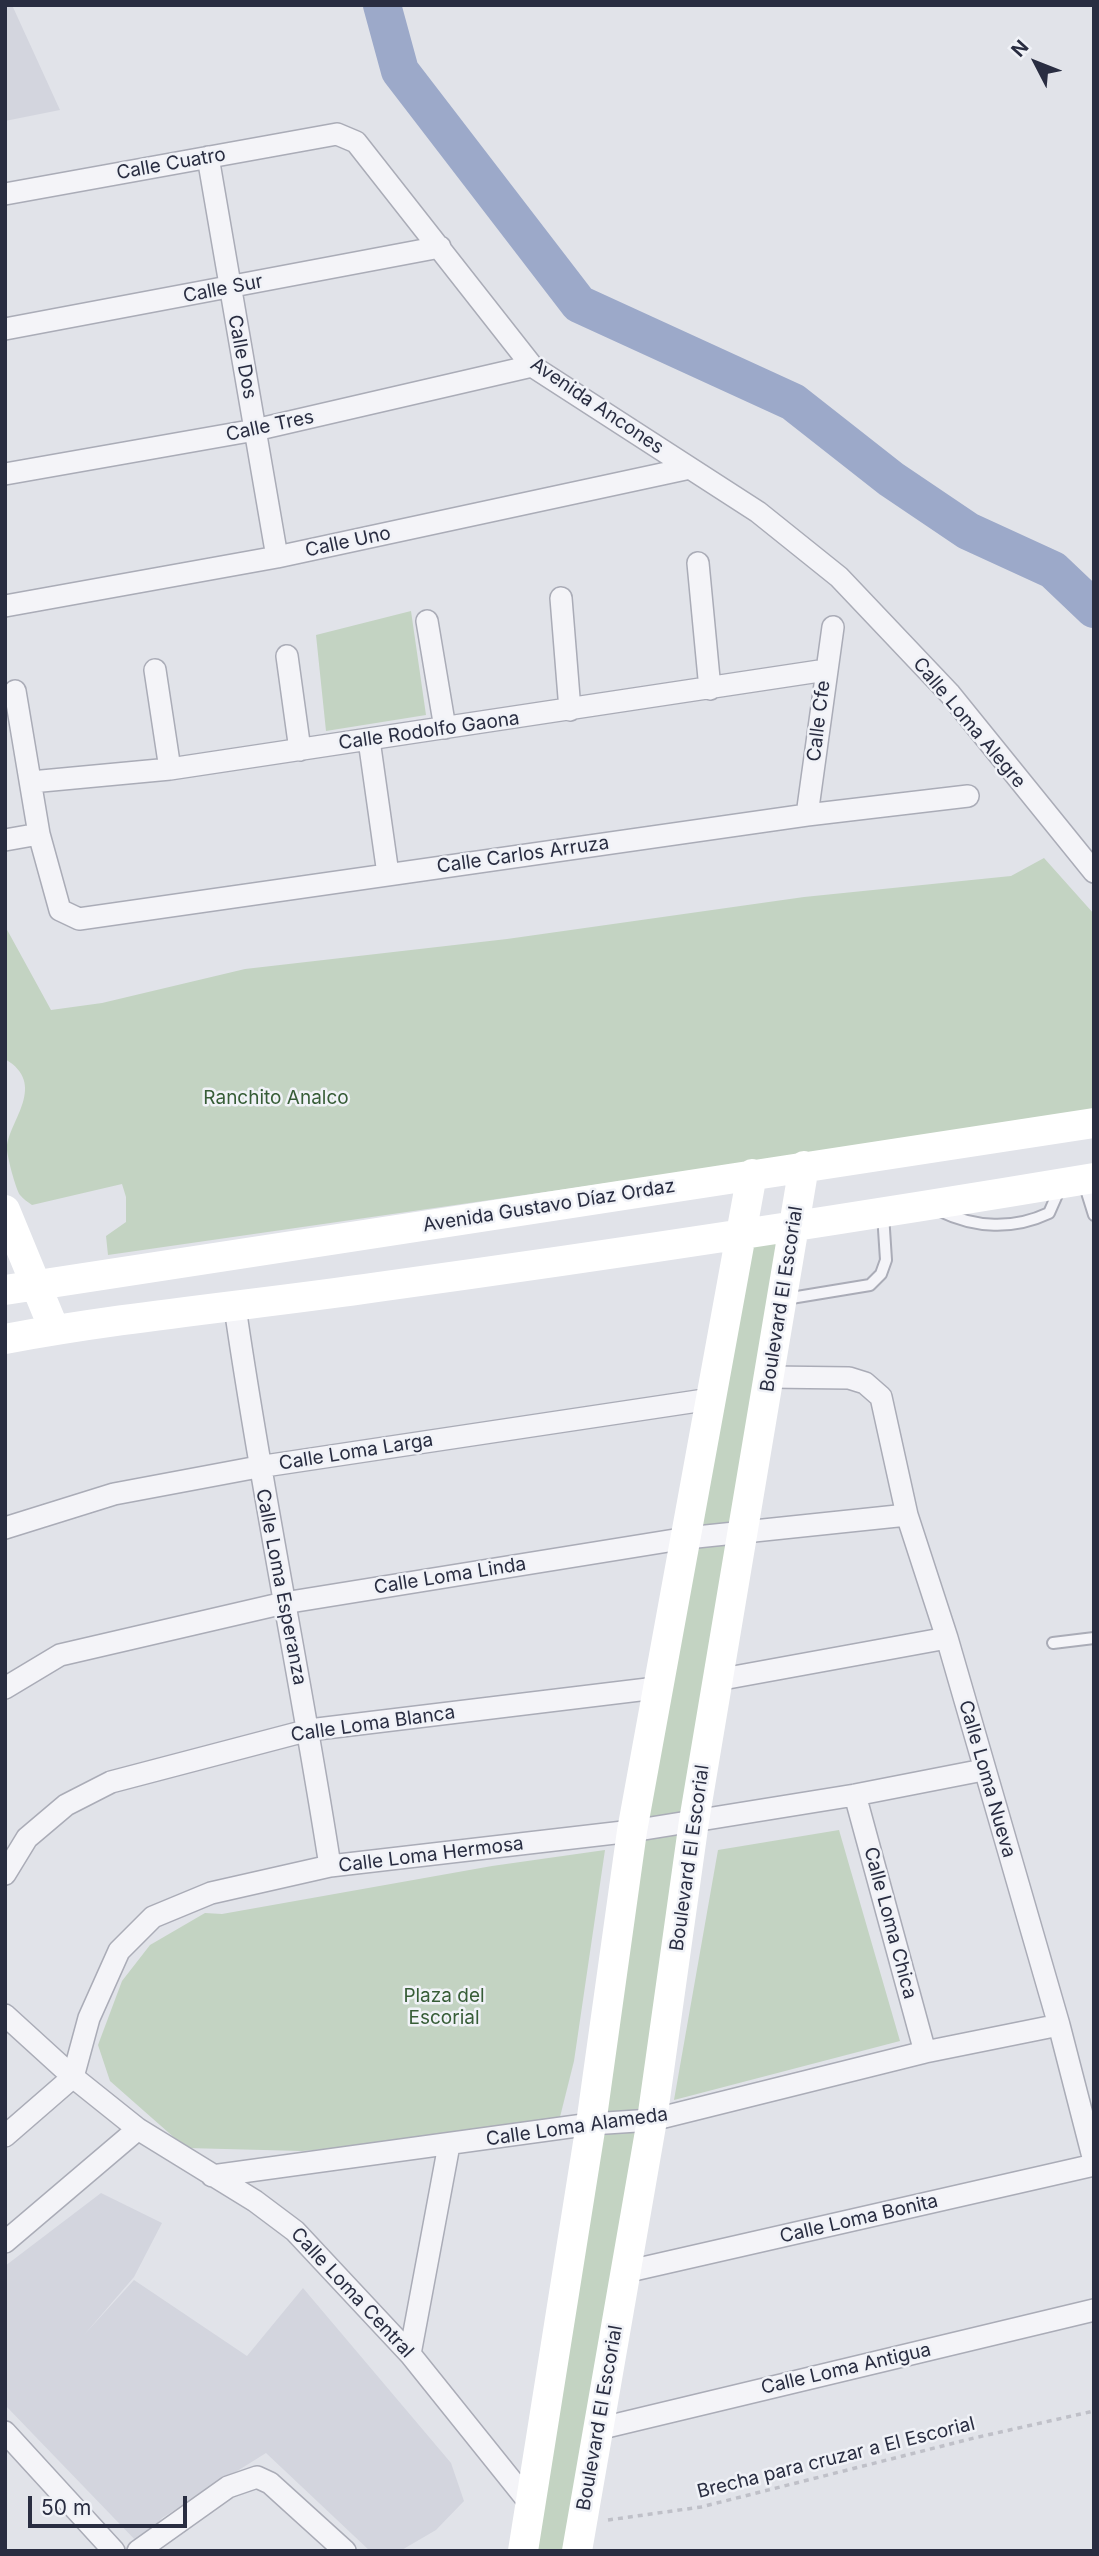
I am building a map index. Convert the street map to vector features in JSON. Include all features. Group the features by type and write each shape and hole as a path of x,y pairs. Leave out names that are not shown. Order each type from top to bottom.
{"street":[{"name":"Calle Cuatro","path":"5,194 337,134"},
{"name":"Avenida Ancones","path":"337,134 356,142 532,366 758,512 839,577"},
{"name":"Calle Dos","path":"208,157 277,557"},
{"name":"Calle Sur","path":"5,328 440,247"},
{"name":"Calle Tres","path":"5,474 256,430 532,366"},
{"name":"Calle Uno","path":"5,606 277,557 690,468"},
{"path":"698,563 710,689"},
{"name":"Calle Loma Alegre","path":"839,577 950,694 1094,872"},
{"path":"561,598 570,710"},
{"path":"428,621 445,728"},
{"name":"Calle Cfe","path":"807,815 833,627"},
{"path":"287,656 300,750"},
{"path":"155,670 170,769"},
{"name":"Calle Rodolfo Gaona","path":"31,782 170,769 826,670"},
{"path":"5,840 40,834 15,691"},
{"path":"369,740 388,874"},
{"name":"Calle Carlos Arruza","path":"40,834 60,910 79,919 807,815 968,796"},
{"name":"Avenida Gustavo Díaz Ordaz","path":"5,1290 804,1166 1094,1124"},
{"name":"Boulevard El Escorial","path":"577,2551 652,2120 694,1821 804,1166"},
{"path":"523,2551 591,2124 632,1831 752,1174"},
{"path":"5,1290 15,1337 54,1329 235,1307 742,1236 1079,1181"},
{"path":"5,1210 54,1329"},
{"name":"Calle Loma Esperanza","path":"235,1307 258,1467 309,1730 330,1866"},
{"name":"Calle Loma Nueva","path":"769,1377 849,1378 865,1382 880,1397 907,1515 947,1638 983,1770 1059,2025 1094,2163"},
{"name":"Calle Loma Larga","path":"5,1528 114,1494 258,1467 711,1399"},
{"name":"Calle Loma Linda","path":"5,1688 60,1655 284,1603 687,1538 907,1515"},
{"path":"717,1680 947,1638"},
{"name":"Calle Loma Blanca","path":"5,1874 27,1839 66,1805 111,1782 309,1730 656,1688"},
{"name":"Calle Loma Hermosa","path":"73,2077 89,2018 119,1951 153,1917 211,1893 330,1866 632,1831 855,1795 983,1770"},
{"name":"Calle Loma Chica","path":"855,1795 925,2052"},
{"name":"Calle Loma Central","path":"5,2015 73,2077 138,2129 255,2201 295,2231 410,2354 532,2506"},
{"name":"Calle Loma Alameda","path":"212,2176 591,2124 652,2120 925,2052 1059,2025"},
{"path":"5,2136 73,2077"},
{"path":"5,2242 138,2129"},
{"path":"410,2354 449,2145"},
{"name":"Calle Loma Bonita","path":"625,2272 1094,2163"},
{"name":"Calle Loma Antigua","path":"598,2429 1094,2310"},
{"path":"5,2432 114,2551"},
{"path":"138,2551 228,2487 257,2477 270,2483 345,2551"}],"lane":[{"path":"1079,1181 1094,1215"},
{"path":"783,1299 870,1285 881,1275 886,1260 883,1213"},
{"path":"1053,1643 1094,1638"}],"path":[{"name":"Brecha para cruzar a El Escorial","path":"597,2521 701,2507 974,2438 1094,2411"}],"shaded area":[{"path":"5,5 12,5 60,110 5,121"},
{"path":"101,2193 162,2223 134,2277 84,2335 134,2280 247,2356 303,2288 451,2463 464,2501 436,2530 400,2551 370,2551 266,2453 162,2518 139,2544 5,2405 5,2266"}],"green space":[{"path":"411,611 426,715 326,731 316,635"},
{"name":"Ranchito Analco","path":"1044,858 1094,914 1094,1113 108,1255 106,1236 126,1222 126,1197 122,1184 32,1205 20,1195 14,1179 7,1147 25,1091 24,1080 18,1069 5,1059 5,926 51,1010 102,1003 245,969 507,939 804,897 1011,876"},
{"path":"792,1230 739,1531 690,1537 745,1239"},
{"path":"742,1534 693,1819 633,1829 688,1540"},
{"path":"693,1823 651,2119 592,2123 633,1833"},
{"path":"839,1830 900,2041 674,2100 718,1850"},
{"name":"Plaza del Escorial","path":"605,1850 574,2061 557,2129 302,2151 186,2148 110,2081 98,2045 122,1981 150,1945 205,1913 222,1914 492,1866"},
{"path":"651,2121 576,2551 524,2551 592,2126"}],"waterway":[{"path":"382,5 400,71 579,304 793,402 891,479 968,531 1053,570 1094,609"}]}
